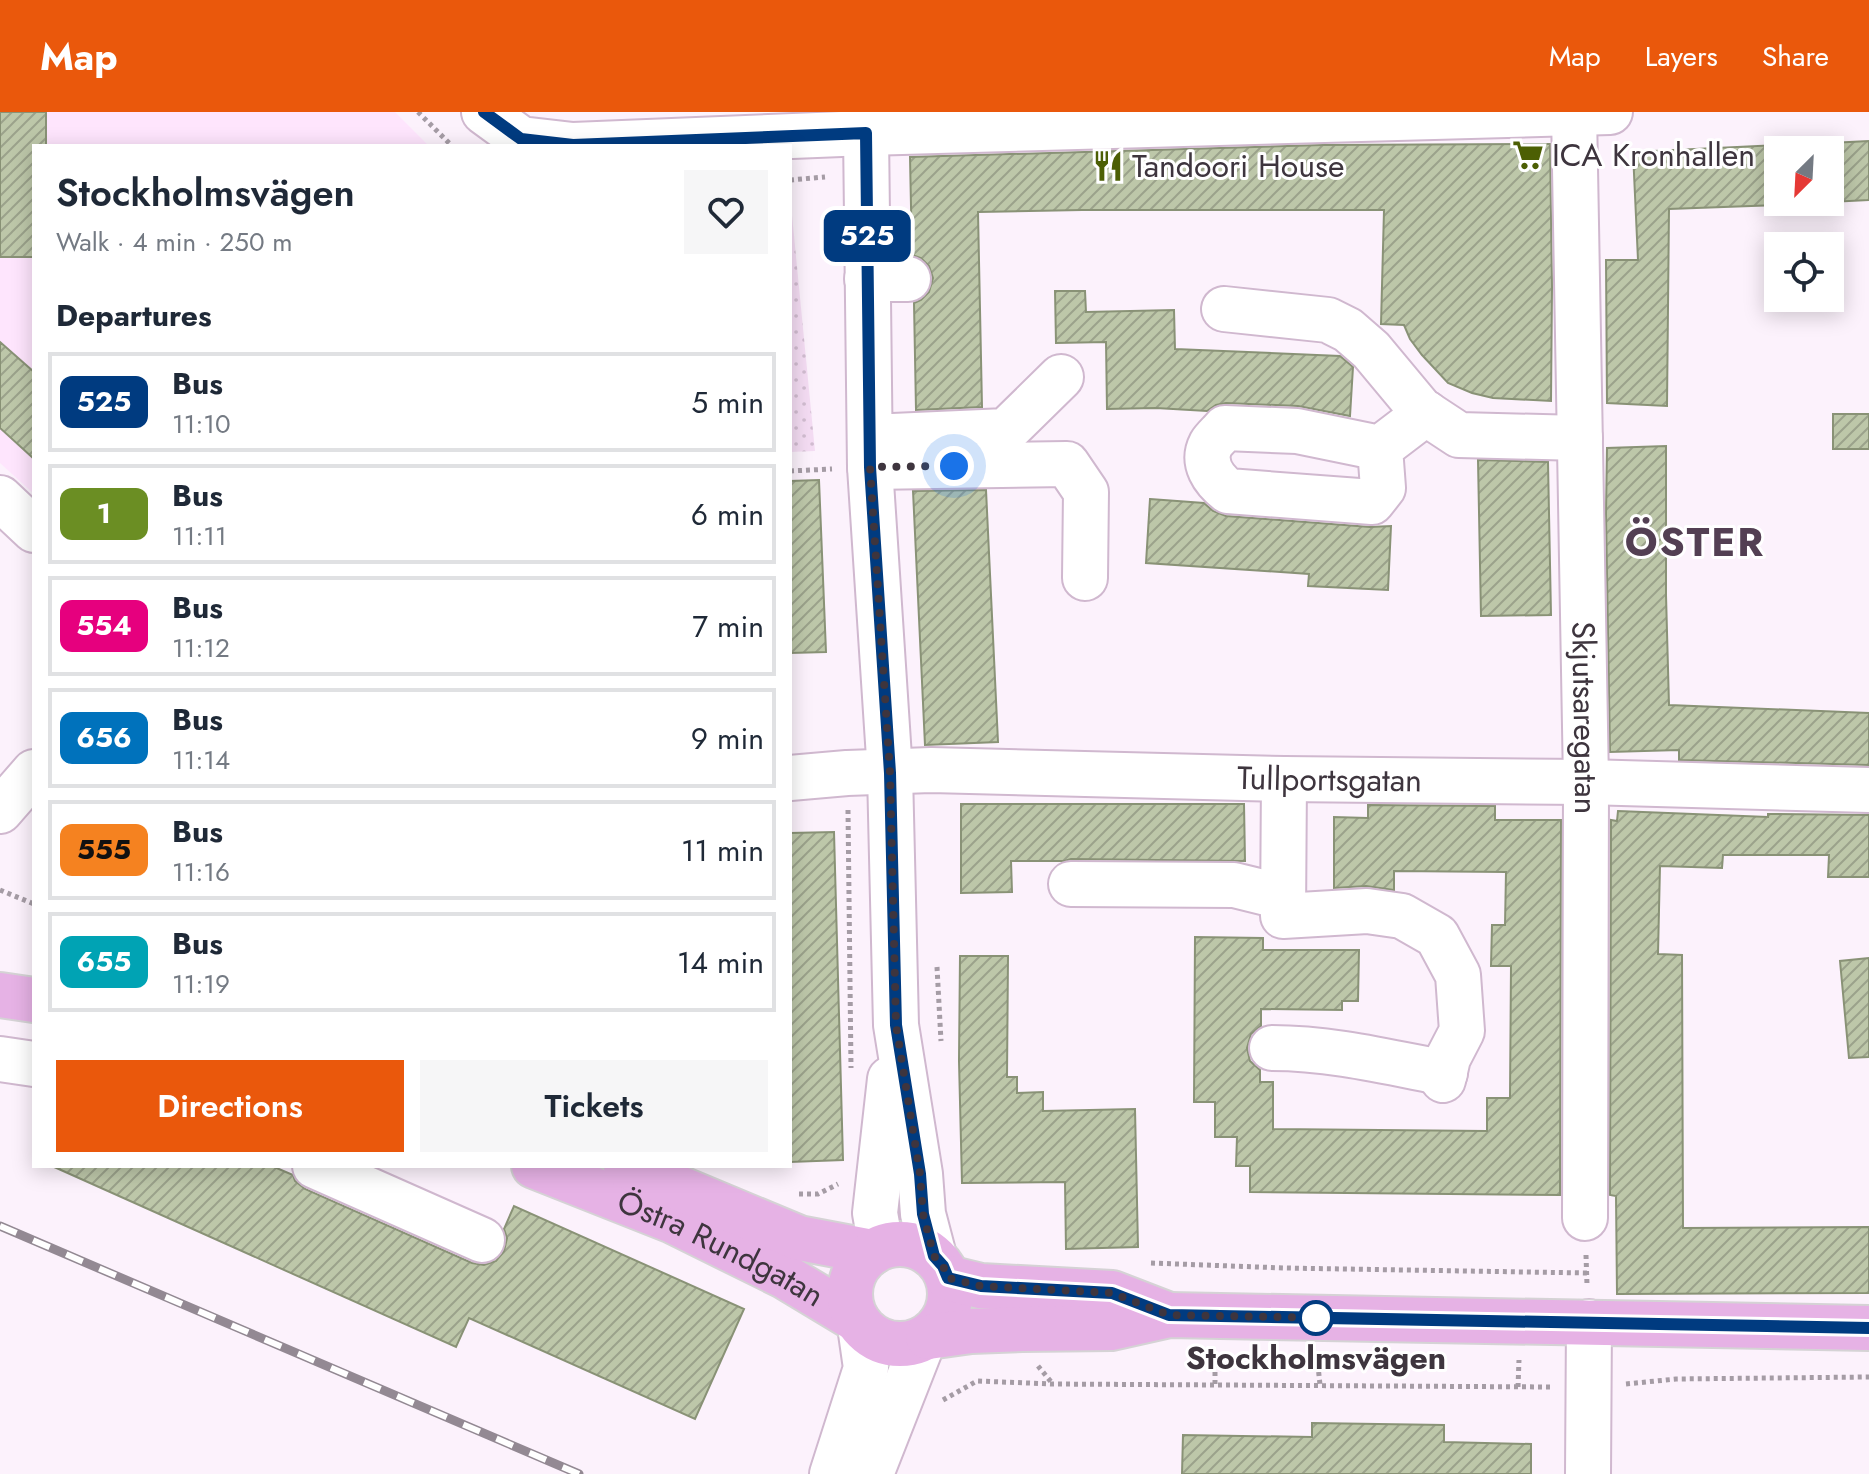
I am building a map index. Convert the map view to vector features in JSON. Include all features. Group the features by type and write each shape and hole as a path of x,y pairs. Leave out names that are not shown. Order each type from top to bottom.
{"main road":[{"path":"0,995 32,1000"},
{"name":"Östra Rundgatan","path":"539,1168 673,1221 784,1276 858,1323"},
{"name":"Östra Rundgatan","path":"631,1168 799,1238 877,1249"},
{"path":"1169,1315 1112,1293 981,1286 941,1267 922,1249 909,1244 877,1249 861,1262 853,1275 850,1290 851,1306 858,1323 883,1342 897,1345 971,1331 1111,1328 1169,1315 1869,1328"},
{"path":"926,1338 940,1326 948,1311 951,1294 941,1267"}],"street":[{"path":"484,112 520,142 555,144"},
{"name":"Skjutsaregatan","path":"1574,112 1586,782 1585,1218"},
{"path":"597,144 1144,118 1610,112"},
{"path":"866,133 888,279 860,458 890,773 896,1025 875,1213 877,1249"},
{"path":"1224,309 1328,320 1348,330 1371,350 1421,410 1459,435 1580,438"},
{"path":"860,458 1006,431 1061,377"},
{"path":"1380,448 1426,413"},
{"path":"860,458 1067,464 1086,492 1085,578"},
{"path":"0,498 32,528"},
{"name":"Tullportsgatan","path":"792,778 931,770 1869,790"},
{"path":"0,811 32,774"},
{"path":"1272,1048 1343,1052 1444,1077 1448,1058 1462,1031 1458,975 1437,936 1402,916 1367,911 1283,916 1284,779"},
{"path":"1071,884 1234,885 1283,897"},
{"path":"896,1025 920,1174 923,1214 941,1267"},
{"path":"0,1059 32,1064"},
{"path":"325,1168 362,1175 482,1240"},
{"path":"1588,1474 1589,1322"},
{"path":"832,1474 866,1368 858,1323"},
{"path":"871,1474 926,1338"}],"path":[{"path":"418,112 450,144"},
{"path":"792,471 860,458"},
{"path":"0,890 32,903"},
{"path":"937,957 942,1050"},
{"path":"1585,1218 1589,1322"},
{"path":"1145,1263 1587,1273"},
{"path":"1215,1354 1215,1384"},
{"path":"1317,1356 1320,1385"},
{"path":"939,1405 945,1398 977,1381 1588,1388 1676,1379 1869,1377"}],"shaded area":[{"path":"0,112 395,112 427,144 32,144 32,492 0,463"},
{"path":"792,215 815,451 792,452"}],"building":[{"path":"0,112 46,112 46,144 32,144 32,257 0,257"},
{"path":"1869,141 1869,200 1844,201 1844,142"},
{"path":"1550,144 1551,401 1493,398 1448,383 1422,355 1404,325 1381,324 1384,210 1082,210 978,212 982,407 916,410 914,303 929,292 933,278 929,266 912,255 910,157 1323,145"},
{"path":"1764,146 1764,206 1669,209 1667,406 1607,403 1606,260 1638,260 1633,152"},
{"path":"1055,291 1085,291 1086,312 1174,310 1175,349 1340,356 1353,367 1350,416 1298,406 1226,403 1207,411 1107,409 1106,342 1056,343"},
{"path":"0,342 32,370 32,457 0,428"},
{"path":"1833,414 1869,414 1869,449 1833,449"},
{"path":"1666,446 1669,705 1869,713 1869,765 1679,760 1679,750 1610,752 1607,448"},
{"path":"1478,460 1548,462 1551,615 1481,616"},
{"path":"819,480 826,652 792,653 792,481"},
{"path":"986,490 998,742 925,745 913,491"},
{"path":"1150,499 1204,503 1226,516 1391,526 1388,590 1308,586 1309,574 1146,563"},
{"path":"961,804 1244,804 1245,861 1011,861 1012,892 961,893"},
{"path":"1368,805 1495,806 1495,820 1561,820 1560,1195 1250,1192 1250,1166 1236,1166 1237,1137 1215,1137 1215,1102 1194,1102 1195,937 1263,938 1263,950 1359,950 1358,1001 1342,1001 1342,1010 1261,1009 1261,1026 1251,1034 1247,1048 1250,1061 1260,1070 1260,1082 1273,1082 1273,1129 1487,1131 1487,1098 1510,1098 1511,966 1491,966 1492,925 1505,925 1506,872 1394,871 1394,890 1366,886 1334,888 1334,817 1368,818"},
{"path":"1618,811 1768,817 1768,814 1869,815 1869,877 1828,877 1829,855 1723,855 1722,868 1660,866 1658,954 1682,955 1683,1228 1869,1227 1869,1293 1617,1294 1616,1196 1610,1195 1611,820 1617,821"},
{"path":"834,832 843,1160 792,1162 792,833"},
{"path":"960,956 1008,956 1007,1077 1017,1077 1017,1093 1043,1092 1043,1111 1135,1109 1138,1247 1066,1249 1065,1182 962,1183"},
{"path":"1869,958 1869,1057 1849,1058 1840,961"},
{"path":"56,1168 277,1168 293,1175 305,1189 472,1263 484,1265 496,1261 504,1251 507,1238 504,1229 514,1206 744,1309 695,1419 469,1318 456,1347"},
{"path":"1312,1423 1444,1425 1444,1442 1531,1444 1531,1474 1182,1474 1183,1435 1312,1437"}],"railway":[{"path":"0,1226 579,1474"}],"bus line":[{"name":"525","path":"484,112 521,139 564,144"},
{"name":"525","path":"597,144 866,133 870,467 890,773 896,1025 920,1174 923,1214 934,1256 948,1278 981,1286 1112,1293 1169,1315 1869,1328"}],"place":[{"name":"ICA Kronhallen","path":"1528,155"},
{"name":"Tandoori House","path":"1108,166"},
{"name":"Stockholmsvägen","path":"1316,1318"}],"district":[{"name":"ÖSTER","path":"1695,542"}],"route":[{"path":"954,466 870,467 890,773 896,1025 920,1174 923,1214 934,1256 948,1278 981,1286 1112,1293 1169,1315 1329,1318 1316,1318"}]}
